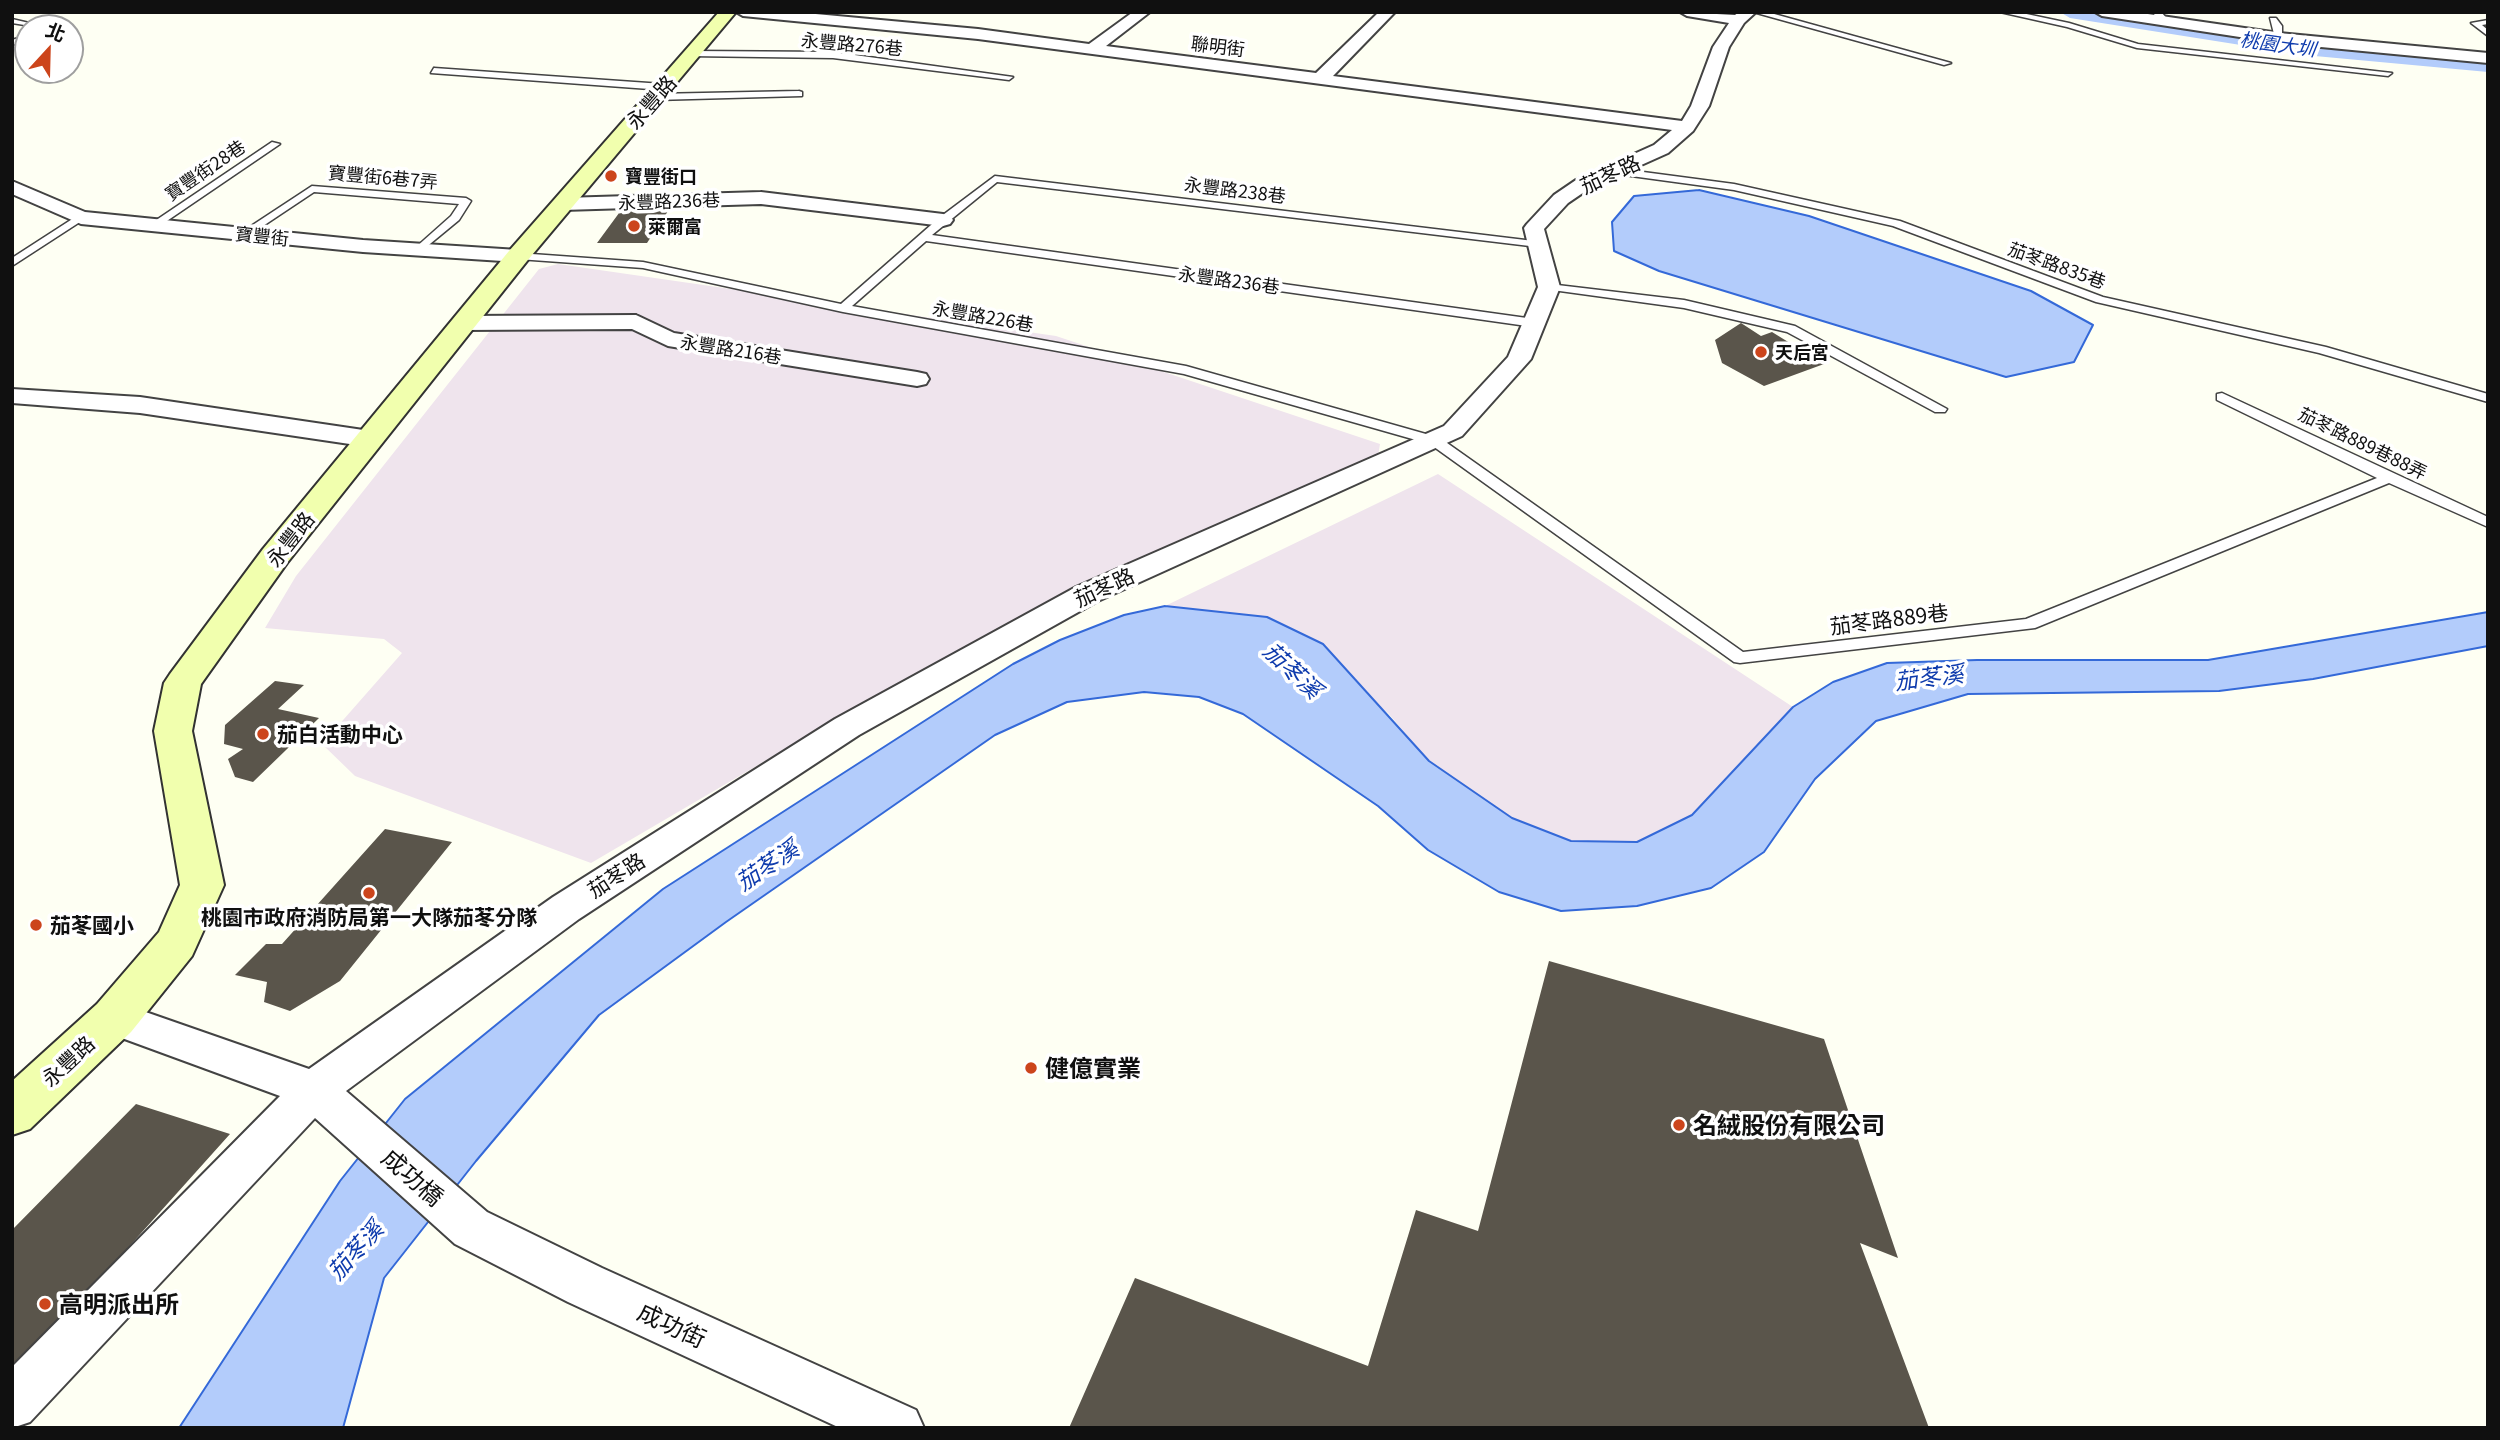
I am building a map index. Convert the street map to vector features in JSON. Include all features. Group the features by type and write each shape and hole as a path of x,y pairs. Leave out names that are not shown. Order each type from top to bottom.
{"street":[{"name":"永豐路","path":"12,1112 114,1018 176,943 202,885 173,731 183,683 275,556 518,256 728,12"},
{"name":"聯明街","path":"743,12 978,34 1688,127"},
{"path":"1092,49 1143,12"},
{"path":"1320,79 1388,12"},
{"path":"1686,12 1748,15"},
{"path":"2102,12 2162,18 2279,38 2488,58"},
{"name":"茄苳路","path":"1538,244 1534,228 1561,199 1583,184 1661,149 1688,127 1700,106 1721,47 1748,15"},
{"name":"寶豐街","path":"12,187 81,218 419,250 518,256"},
{"name":"永豐路236巷","path":"563,204 761,198 943,220"},
{"path":"1538,244 1549,287"},
{"name":"茄苳路","path":"12,1404 314,1090 566,908 847,727 1087,594 1453,431 1519,359 1549,287"},
{"name":"永豐路216巷","path":"464,323 636,322 668,339 916,379"},
{"path":"12,396 140,405 370,439"},
{"path":"114,1018 314,1090"},
{"name":"成功橋","path":"314,1090 452,1211"},
{"name":"成功街","path":"452,1211 471,1228 585,1285 898,1428"}],"lane":[{"path":"2004,12 2069,25 2137,46 2388,73"},
{"path":"1748,15 1947,63"},
{"path":"2273,20 2278,26 2279,38"},
{"path":"2488,22 2475,23 2488,34"},
{"name":"永豐路276巷","path":"692,54 833,55 1009,77"},
{"path":"434,71 659,92 799,93"},
{"name":"寶豐街28巷","path":"155,226 275,144"},
{"name":"茄苳路835巷","path":"1613,171 1734,187 1895,223 2100,300 2322,350 2488,398"},
{"name":"永豐路238巷","path":"843,308 943,220 995,179 1538,244"},
{"name":"寶豐街6巷7弄","path":"244,234 313,188 466,201 455,218 419,250"},
{"path":"12,262 81,218"},
{"name":"永豐路236巷","path":"923,237 1534,323"},
{"name":"永豐路226巷","path":"518,256 643,265 843,308 1186,370 1435,440"},
{"path":"1549,287 1684,304 1791,329 1940,409"},
{"name":"茄苳路889巷88弄","path":"2222,397 2488,523"},
{"name":"茄苳路889巷","path":"1435,440 1740,658 2029,624 2389,478"}],"shaded area":[{"path":"558,264 1056,336 1380,444 1378,456 881,693 591,863 355,776 322,744 402,653 384,639 265,628 296,576 539,269"},
{"path":"1438,474 1793,707 1692,815 1637,842 1571,841 1512,818 1429,761 1388,713 1267,617 1165,606"}],"water":[{"path":"1699,190 1809,216 2031,291 2093,325 2074,362 2006,377 1659,271 1614,251 1612,222 1634,196"},
{"name":"茄苳溪","path":"1165,606 1267,617 1323,644 1429,761 1512,818 1571,841 1637,842 1692,815 1793,707 1833,682 1887,663 1977,660 2208,660 2488,612 2488,646 2313,679 2219,691 1968,694 1876,721 1815,779 1764,852 1711,888 1637,906 1561,911 1499,892 1428,850 1378,806 1243,714 1199,697 1144,692 1067,702 995,735 726,922 599,1015 476,1161 384,1278 343,1428 179,1428 340,1181 405,1099 663,889 1013,664 1060,640 1124,615"}],"building":[{"name":"萊爾富","path":"670,208 647,243 597,243 622,209"},
{"name":"天后宮","path":"1741,323 1761,336 1772,332 1824,364 1764,386 1722,363 1715,340"},
{"name":"茄白活動中心","path":"275,681 304,685 278,709 319,718 253,782 235,777 228,759 243,749 224,744 225,725"},
{"name":"桃園市政府消防局第一大隊茄苳分隊","path":"385,829 452,842 340,981 290,1011 264,1002 267,982 235,975 266,944 282,944"},
{"name":"名絨股份有限公司","path":"1549,961 1824,1039 1898,1258 1860,1243 1929,1428 1069,1428 1135,1278 1368,1366 1416,1210 1478,1231"},
{"name":"高明派出所","path":"136,1104 230,1134 12,1377 12,1230"}],"waterway":[{"name":"桃園大圳","path":"2070,12 2304,49 2488,66"}],"place":[{"name":"寶豐街口","path":"611,176"},
{"name":"萊爾富","path":"634,226"},
{"name":"天后宮","path":"1761,352"},
{"name":"茄白活動中心","path":"263,734"},
{"name":"桃園市政府消防局第一大隊茄苳分隊","path":"369,893"},
{"name":"茄苳國小","path":"36,925"},
{"name":"健億實業","path":"1031,1068"},
{"name":"名絨股份有限公司","path":"1679,1125"},
{"name":"高明派出所","path":"45,1304"}]}
